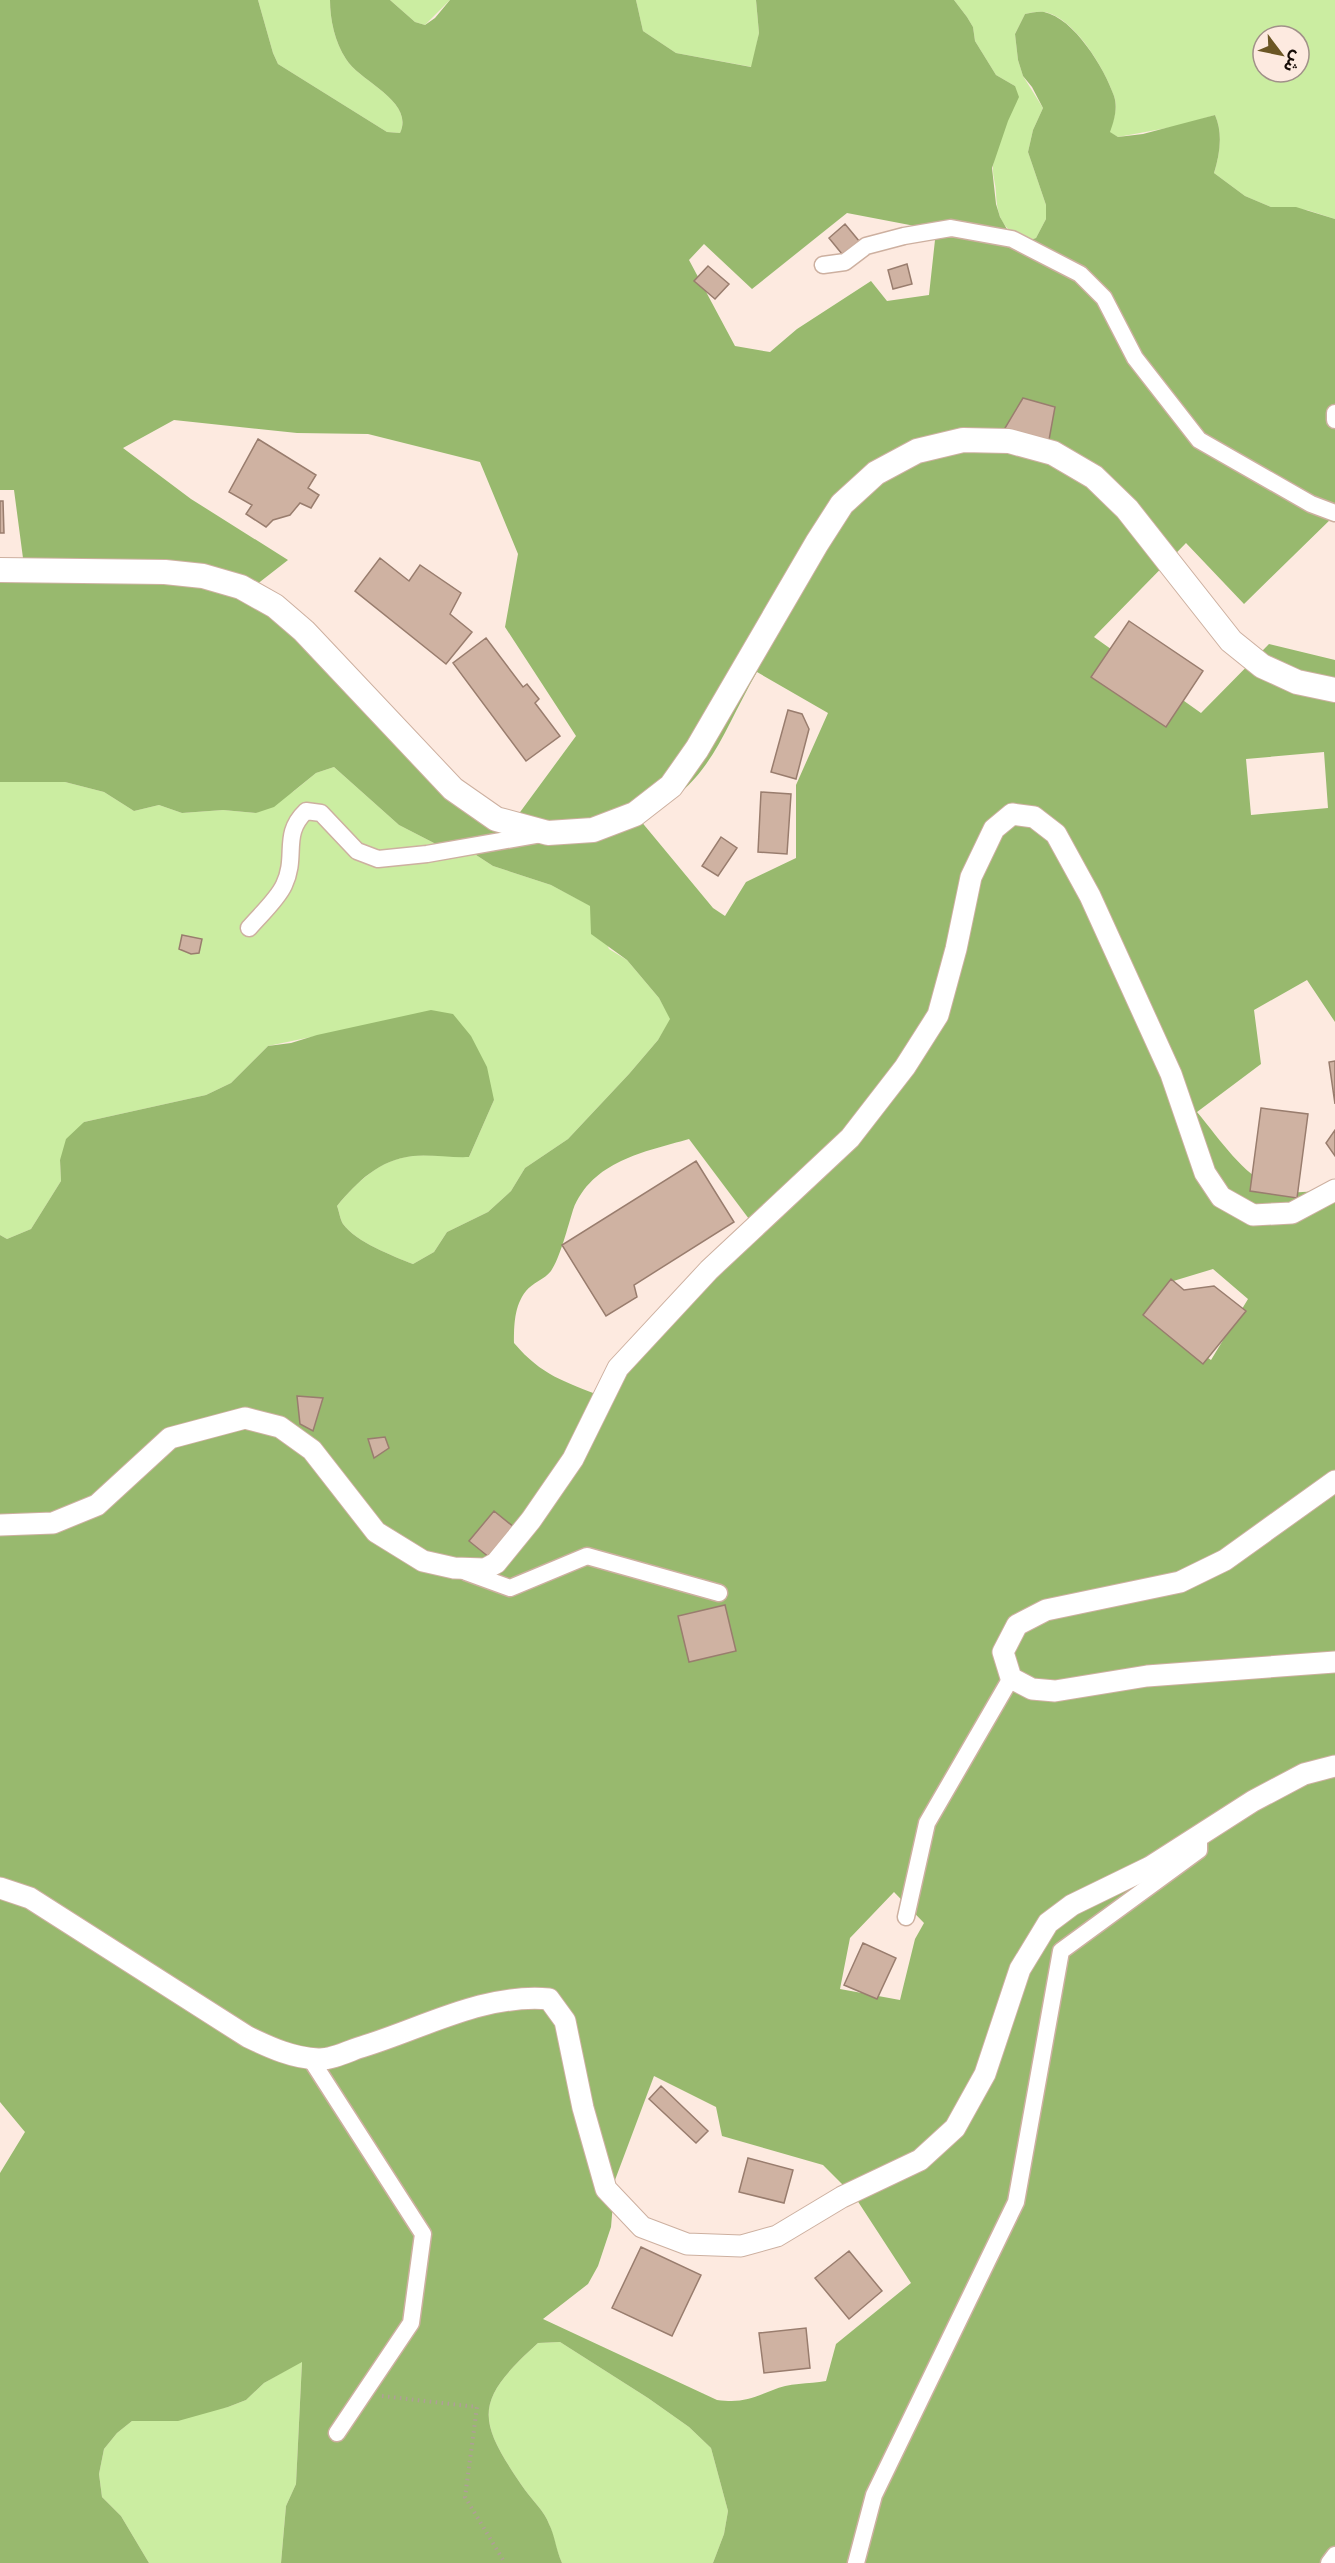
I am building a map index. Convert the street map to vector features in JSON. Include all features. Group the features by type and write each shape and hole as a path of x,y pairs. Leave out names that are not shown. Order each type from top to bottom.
{"main road":[{"path":"0,570 165,572 203,576 240,587 275,606 304,632 453,789 496,819 548,833 593,830 635,814 671,786 697,749 842,504 876,473 917,451 963,440 1009,441 1053,453 1094,477 1126,509 1231,641 1262,666 1297,682 1335,690"}],"street":[{"path":"824,265 845,262 866,246 904,236 951,228 1012,239 1080,274 1104,298 1135,358 1199,440 1311,504 1335,513"},
{"path":"1335,413 1335,420"},
{"path":"249,928 284,886 292,857 291,834 297,820 306,812 321,813 357,851 378,859 428,854 548,833"},
{"path":"454,1568 485,1569 496,1563 508,1551 573,1459 618,1368 709,1270 850,1138 905,1067 938,1015 956,949 971,877 994,829 1012,814 1034,817 1056,834 1085,885 1118,953 1171,1074 1205,1173 1221,1197 1253,1215 1292,1213 1335,1190"},
{"path":"0,1525 53,1523 97,1505 170,1438 245,1418 280,1427 312,1450 376,1532 423,1561 454,1568 510,1588 587,1556 719,1593"},
{"path":"1335,1480 1225,1560 1180,1582 1046,1610 1017,1625 1003,1652 1011,1678 1032,1689 1056,1691 1147,1676 1335,1662"},
{"path":"906,1917 927,1823 1011,1678"},
{"path":"0,1888 30,1898 65,1918 248,2037 279,2052 320,2060 387,2040 449,2014 525,1997 549,1999 566,2021 583,2108 606,2189 642,2227 687,2244 741,2246 777,2236 842,2197 920,2160 955,2128 985,2074 1020,1969 1048,1923 1072,1905 1150,1867 1253,1801 1304,1774 1335,1766"},
{"path":"856,2563 874,2495 1016,2202 1061,1951 1199,1850 1199,1835"},
{"path":"310,2058 423,2234 411,2323 337,2433"},
{"path":"1329,2563 1335,2555"}],"path":[{"path":"363,2394 477,2407 465,2497 505,2563"}],"green space":[{"path":"0,0 258,0 278,64 387,132 400,133 403,122 400,111 384,93 353,67 342,52 334,31 330,0 390,0 415,22 425,25 435,18 450,0 636,0 643,31 676,53 751,67 759,33 756,0 954,0 973,27 975,41 996,75 1015,86 1019,97 992,168 996,204 1000,217 1008,231 1025,242 1036,238 1046,219 1046,205 1028,152 1033,130 1043,108 1032,87 1023,76 1018,60 1015,34 1025,14 1044,12 1066,24 1077,34 1096,59 1110,85 1116,105 1110,132 1118,137 1143,134 1215,115 1220,144 1214,173 1245,196 1271,207 1296,207 1335,219 1335,515 1244,604 1186,543 1094,637 1201,713 1269,644 1335,660 1335,1022 1307,980 1254,1010 1261,1064 1197,1112 1240,1163 1271,1186 1290,1192 1311,1191 1335,1184 1335,2563 713,2563 724,2534 728,2511 711,2448 689,2427 648,2398 560,2342 538,2343 517,2363 492,2397 489,2412 490,2428 497,2445 547,2520 562,2563 281,2563 286,2506 296,2484 302,2362 264,2383 246,2400 228,2407 178,2421 132,2421 117,2433 104,2449 99,2474 102,2497 121,2516 149,2563 0,2563 0,2173 25,2132 0,2102 0,1235 7,1239 31,1229 61,1181 60,1160 66,1139 84,1122 206,1095 231,1083 268,1046 291,1043 317,1035 431,1010 453,1014 471,1036 487,1067 494,1100 469,1157 419,1156 390,1162 361,1180 337,1206 341,1220 349,1231 375,1248 413,1264 434,1252 447,1232 488,1212 511,1191 525,1168 568,1139 658,1040 670,1019 659,998 627,960 591,934 590,906 551,885 493,866 473,853 434,843 399,825 334,767 316,773 274,807 256,813 223,810 182,813 159,805 134,811 104,792 65,782 0,782 0,560 23,558 14,490 0,490","holes":["847,213 915,226 935,240 929,295 887,301 871,281 797,329 770,352 735,346 689,260 704,244 752,289","174,420 297,433 368,434 480,462 518,554 505,627 576,736 515,819 458,779 256,585 288,560 191,499 123,448","757,672 828,713 796,785 796,858 746,882 725,916 713,908 640,820 683,790 699,774 722,738","1324,752 1328,808 1251,815 1246,759","689,1139 752,1223 603,1397 565,1382 544,1370 524,1354 514,1343 516,1316 519,1303 526,1291 551,1271 564,1242 573,1210 582,1193 606,1169 655,1149","1213,1269 1248,1299 1211,1360 1148,1318 1170,1282","894,1892 924,1923 915,1939 900,2000 840,1989 850,1938","654,2076 716,2107 722,2136 823,2165 855,2197 911,2283 836,2344 826,2381 785,2386 746,2400 717,2400 543,2319 588,2284 598,2266 611,2227 615,2180"]},
{"path":"258,0 330,0 334,31 342,52 353,67 384,93 400,111 403,122 400,133 387,132 278,64"},
{"path":"390,0 450,0 425,25 415,22"},
{"path":"636,0 756,0 759,33 752,67 676,53 643,31"},
{"path":"954,0 1335,0 1335,219 1307,210 1271,207 1245,196 1214,173 1220,144 1215,115 1178,126 1118,137 1109,132 1116,105 1110,85 1096,59 1066,23 1055,16 1036,12 1025,14 1015,34 1018,60 1023,76 1043,108 1033,130 1028,152 1046,205 1046,219 1036,238 1025,242 1007,228 1000,217 993,173 997,146 1014,97 1015,86 996,75 975,41 973,27"},
{"path":"334,767 399,825 434,843 473,853 493,866 551,885 591,906 609,949 627,960 659,998 671,1019 658,1040 568,1139 525,1168 511,1191 488,1212 447,1232 434,1252 413,1264 375,1248 349,1231 341,1220 337,1206 361,1180 390,1162 419,1155 469,1157 494,1100 369,1025 268,1046 231,1083 206,1095 84,1122 60,1160 61,1181 31,1229 7,1239 0,1235 0,782 65,782 104,792 134,811 159,805 182,813 223,810 256,813 294,791 316,773"},
{"path":"560,2342 648,2398 689,2427 711,2448 728,2511 724,2534 713,2563 562,2563 547,2520 497,2445 490,2428 489,2412 492,2397 517,2363 538,2343"},
{"path":"302,2361 296,2484 286,2506 281,2563 149,2563 121,2516 102,2497 99,2474 104,2449 117,2433 132,2421 153,2420 228,2407 246,2400 264,2383"}],"building":[{"path":"845,224 859,241 842,254 829,238"},
{"path":"907,264 912,284 893,289 888,270"},
{"path":"708,266 729,284 715,299 694,281"},
{"path":"1023,398 1055,407 1049,440 1005,428"},
{"path":"258,439 316,475 308,488 319,495 311,508 300,503 290,515 273,520 266,527 246,514 252,505 229,492"},
{"path":"0,501 3,501 4,533 0,533"},
{"path":"380,558 409,581 420,565 461,593 450,614 472,632 446,664 355,591"},
{"path":"1129,621 1203,671 1166,727 1091,677"},
{"path":"486,638 523,687 527,684 539,699 535,703 560,736 526,761 453,663"},
{"path":"788,710 802,714 809,729 796,779 771,772"},
{"path":"761,792 791,794 787,854 758,852"},
{"path":"721,837 737,848 718,876 702,866"},
{"path":"182,935 202,939 199,953 191,954 179,949"},
{"path":"1335,1061 1335,1104 1329,1062"},
{"path":"1261,1108 1308,1114 1297,1198 1250,1191"},
{"path":"1335,1130 1335,1156 1326,1143"},
{"path":"696,1161 734,1222 634,1285 637,1297 606,1316 562,1245"},
{"path":"1171,1279 1184,1290 1214,1286 1246,1311 1203,1364 1143,1315"},
{"path":"297,1396 323,1398 313,1431 300,1424"},
{"path":"385,1437 389,1448 374,1458 368,1439"},
{"path":"494,1511 520,1532 495,1562 469,1541"},
{"path":"725,1605 736,1651 689,1662 678,1616"},
{"path":"863,1943 896,1958 877,1999 844,1985"},
{"path":"661,2086 708,2131 696,2143 649,2099"},
{"path":"748,2158 793,2170 784,2203 739,2192"},
{"path":"641,2247 701,2275 672,2336 612,2308"},
{"path":"849,2251 882,2291 849,2319 815,2278"},
{"path":"806,2328 810,2368 764,2373 759,2333"}]}
